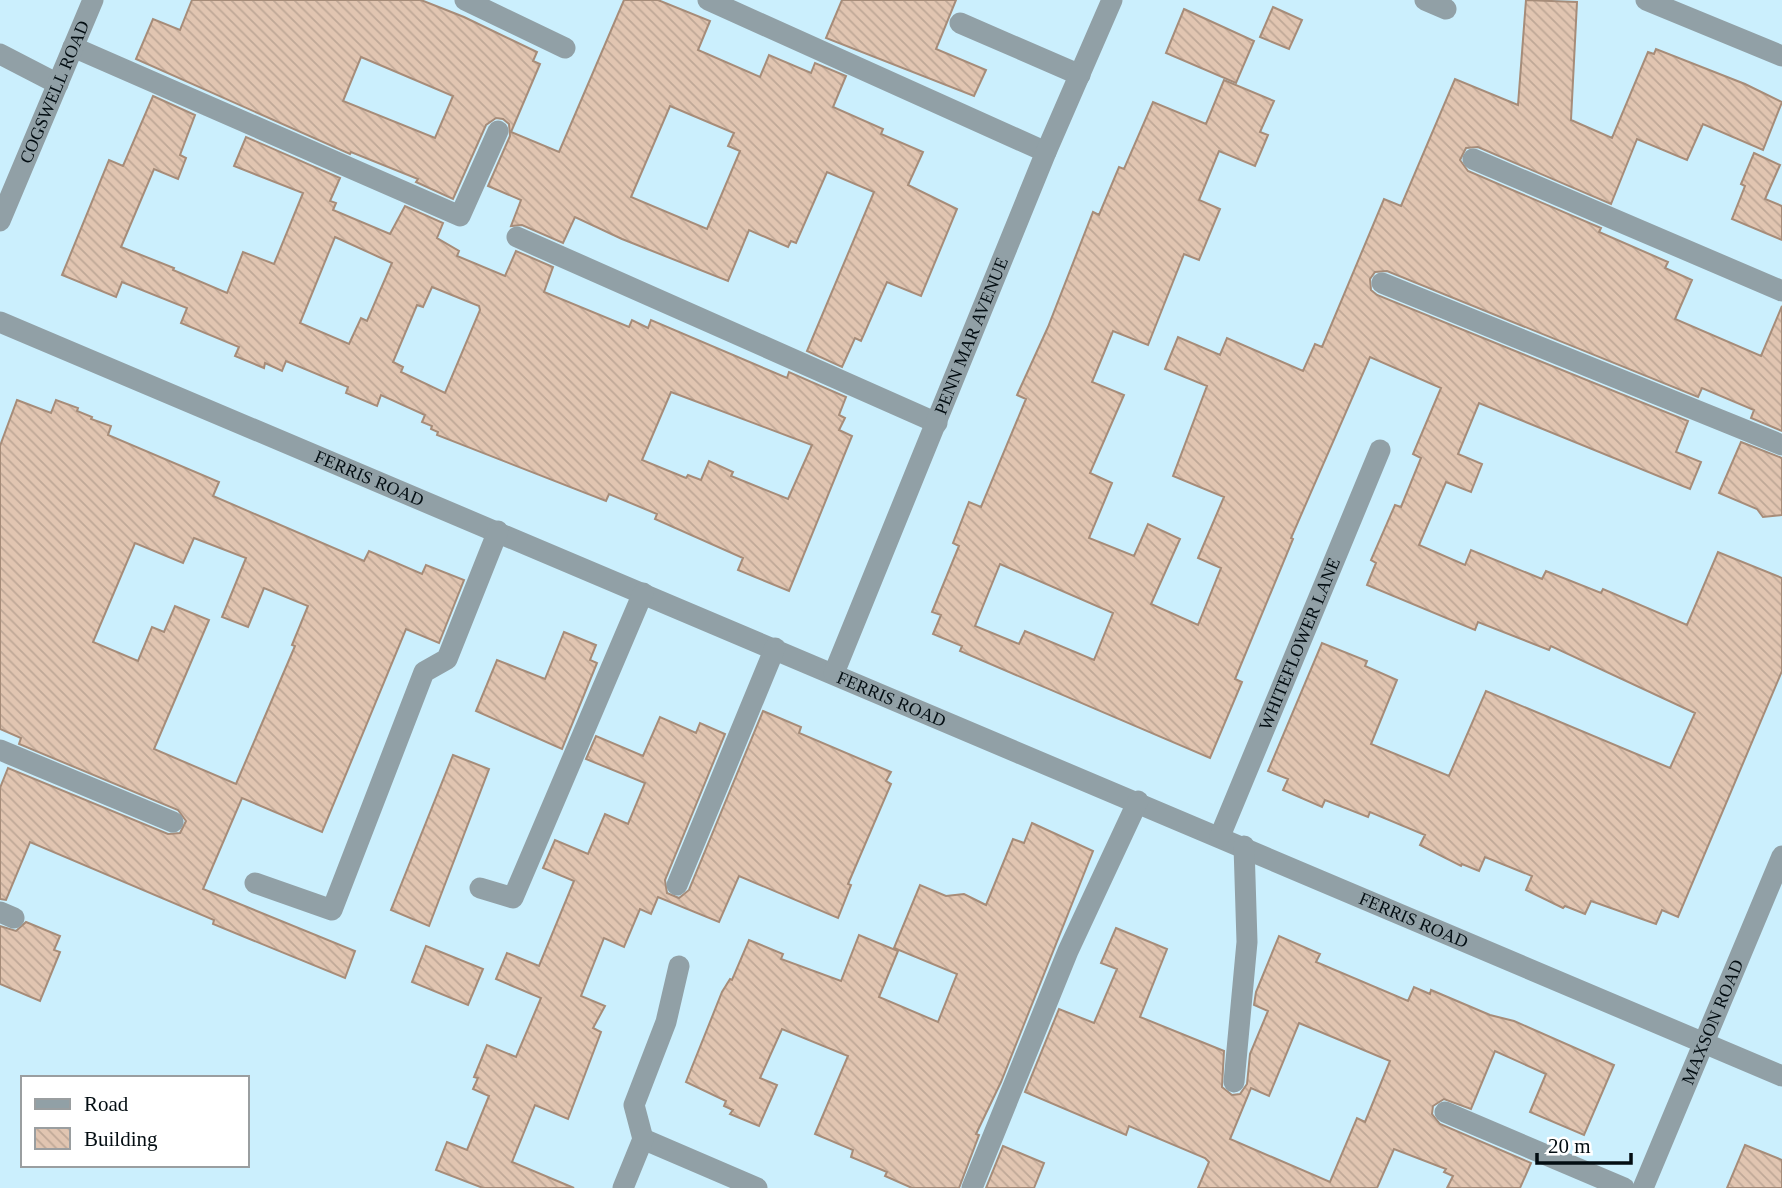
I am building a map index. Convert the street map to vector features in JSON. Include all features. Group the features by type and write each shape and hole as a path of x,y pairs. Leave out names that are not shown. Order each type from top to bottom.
{"street":[{"name":"COGSWELL ROAD","path":"0,221 93,0"},
{"path":"465,0 565,48"},
{"path":"708,0 1046,152"},
{"name":"PENN MAR AVENUE","path":"834,673 1046,152 1112,0"},
{"path":"1425,0 1446,9"},
{"path":"1646,0 1782,56"},
{"path":"960,23 1080,75"},
{"path":"73,47 460,216 498,131"},
{"path":"0,54 58,84"},
{"path":"1473,159 1782,291"},
{"path":"517,237 937,423"},
{"path":"1382,283 1782,445"},
{"name":"FERRIS ROAD","path":"0,322 1138,801 1782,1076"},
{"name":"WHITEFLOWER LANE","path":"1220,836 1380,450"},
{"path":"254,883 332,910 424,672 447,659 498,531"},
{"path":"480,888 513,898 643,593"},
{"path":"677,885 775,648"},
{"path":"0,750 173,821"},
{"path":"972,1188 1068,951 1138,801"},
{"path":"1234,1083 1247,942 1244,846"},
{"name":"MAXSON ROAD","path":"1643,1188 1780,870"},
{"path":"623,1188 643,1139 634,1105 666,1022 679,965"},
{"path":"1445,1112 1624,1188"},
{"path":"643,1139 757,1188"}],"building":[{"path":"192,0 421,0 537,52 533,61 540,64 511,132 559,152 624,0 658,0 710,21 698,50 760,77 769,55 811,73 815,63 846,76 833,107 883,129 881,134 923,152 908,185 957,209 921,296 887,282 861,341 855,338 842,367 807,351 874,192 827,172 796,243 791,241 788,247 749,230 728,281 622,239 575,217 563,243 522,225 511,226 521,200 488,186 510,136 509,124 503,119 496,118 486,125 453,199 416,182 418,179 351,152 350,154 136,59 153,19 180,30","holes":["361,57 453,96 435,138 343,101","670,106 734,133 728,146 740,151 707,229 631,197"]},
{"path":"842,0 956,0 936,49 986,70 974,96 826,38"},
{"path":"1526,0 1577,2 1571,120 1612,138 1648,52 1654,54 1656,49 1745,84 1782,102 1763,150 1703,124 1687,160 1637,139 1611,204 1478,147 1466,148 1460,160 1468,171 1601,228 1599,232 1668,262 1665,268 1692,280 1675,319 1761,356 1782,306 1782,431 1751,418 1754,410 1702,388 1698,397 1387,271 1375,272 1370,279 1371,290 1377,295 1688,421 1676,452 1701,462 1690,489 1479,403 1458,454 1482,464 1471,492 1446,482 1419,545 1465,565 1471,550 1542,579 1546,571 1601,593 1603,589 1687,625 1718,552 1782,578 1782,671 1678,917 1662,910 1656,924 1591,901 1585,914 1565,906 1563,908 1526,890 1532,876 1485,857 1479,871 1462,864 1461,866 1420,845 1425,835 1370,812 1368,817 1325,800 1322,807 1283,790 1288,779 1268,771 1322,643 1367,661 1365,666 1397,680 1371,744 1449,776 1486,691 1670,768 1695,713 1551,646 1549,650 1478,622 1475,630 1367,585 1376,563 1371,560 1395,505 1401,507 1421,458 1413,454 1441,388 1370,357 1291,538 1293,539 1235,679 1242,682 1210,758 960,651 962,646 933,634 941,615 932,612 959,546 953,543 969,502 981,507 1026,399 1017,395 1048,327 1093,212 1099,215 1119,167 1124,169 1153,102 1206,124 1224,80 1274,101 1260,132 1268,135 1255,166 1219,151 1199,200 1220,209 1199,260 1184,254 1148,345 1113,331 1092,382 1124,395 1090,473 1112,483 1089,538 1134,556 1148,524 1180,539 1151,604 1198,625 1221,568 1198,558 1224,497 1173,476 1207,386 1165,369 1178,337 1220,355 1227,338 1303,371 1315,344 1322,347 1384,199 1401,206 1455,79 1518,105","holes":["1000,564 1113,613 1094,660 1025,631 1019,644 975,626"]},
{"path":"1273,7 1302,20 1289,49 1260,37"},
{"path":"1184,9 1254,41 1236,83 1166,53"},
{"path":"153,96 195,115 180,155 186,158 178,179 154,169 121,247 227,293 243,252 274,264 303,193 234,166 246,137 340,178 330,201 336,203 333,210 390,234 405,206 443,223 437,238 459,251 457,256 505,276 516,251 553,267 544,292 629,327 632,320 648,328 651,320 787,378 789,372 846,397 839,415 845,418 839,430 852,436 789,591 738,570 743,558 655,519 657,514 609,494 606,501 437,435 438,432 431,429 432,426 422,422 425,415 381,395 377,406 346,393 348,387 286,361 282,371 265,363 264,368 235,356 239,347 181,323 187,308 122,282 116,297 62,275 109,160 123,166","holes":["335,237 392,263 367,321 361,318 349,344 300,323","432,287 479,306 480,310 445,393 401,372 403,367 393,362 417,305 423,307","671,392 812,445 788,499 731,476 733,472 709,461 701,480 688,475 686,478 642,460"]},
{"path":"1754,153 1780,165 1765,199 1782,206 1782,240 1732,219 1745,186 1741,184"},
{"path":"17,400 51,413 56,400 78,408 77,411 92,417 91,419 111,426 108,435 219,482 213,496 364,561 369,551 422,574 426,565 464,580 439,643 406,629 322,832 242,798 203,889 355,951 345,978 213,924 214,920 30,842 6,900 0,899 0,788 8,768 168,834 180,833 186,821 178,810 19,744 21,738 0,729 0,446","holes":["194,538 246,558 222,617 248,627 264,588 308,606 292,645 295,646 236,784 154,749 209,620 175,606 164,632 152,627 138,661 93,642 135,543 183,563"]},
{"path":"1741,442 1782,458 1782,515 1763,517 1757,509 1719,493"},
{"path":"564,632 596,645 590,660 597,663 562,749 476,711 497,660 545,679"},
{"path":"763,711 801,727 799,733 891,772 886,781 891,784 848,884 851,885 838,918 739,876 719,922 658,897 651,914 640,909 624,947 604,938 581,996 605,1006 593,1028 601,1032 568,1119 535,1105 512,1162 574,1188 483,1188 436,1170 447,1142 467,1150 489,1096 473,1089 478,1078 474,1077 487,1045 516,1057 541,998 496,979 507,953 539,966 574,881 543,868 555,840 588,854 605,814 628,824 645,783 586,759 596,736 643,756 660,717 696,733 700,723 725,734 665,880 667,893 679,898 689,890"},
{"path":"453,755 489,769 429,926 391,910"},
{"path":"1032,823 1093,851 1001,1082 976,1134 979,1135 959,1188 912,1188 885,1176 887,1172 851,1157 853,1150 815,1134 848,1056 782,1029 760,1078 777,1085 759,1126 730,1114 733,1110 724,1106 726,1101 686,1082 722,992 730,979 732,980 749,940 783,954 781,959 841,981 859,935 898,951 879,997 938,1022 957,974 894,948 920,885 946,896 964,894 986,905 1013,839 1024,843"},
{"path":"26,922 60,936 54,950 60,952 40,1001 0,984 0,926 16,931"},
{"path":"1116,928 1167,949 1140,1017 1224,1051 1222,1087 1232,1095 1240,1094 1247,1084 1250,1054 1268,1011 1254,1005 1256,992 1279,936 1320,954 1316,962 1408,1001 1414,987 1430,994 1431,990 1490,1015 1514,1021 1614,1065 1584,1135 1530,1112 1546,1074 1495,1051 1471,1109 1444,1099 1433,1106 1432,1114 1440,1124 1531,1163 1520,1188 1447,1188 1453,1176 1444,1172 1446,1169 1394,1149 1377,1188 1198,1188 1209,1162 1205,1158 1129,1126 1126,1135 1025,1092 1059,1009 1094,1023 1117,969 1101,963","holes":["1299,1023 1390,1061 1365,1122 1357,1118 1330,1182 1230,1139 1251,1088 1269,1096"]},
{"path":"426,946 483,969 468,1005 412,982"},
{"path":"1745,1145 1782,1160 1782,1188 1727,1188"},
{"path":"1003,1146 1044,1163 1034,1188 986,1188"}]}
